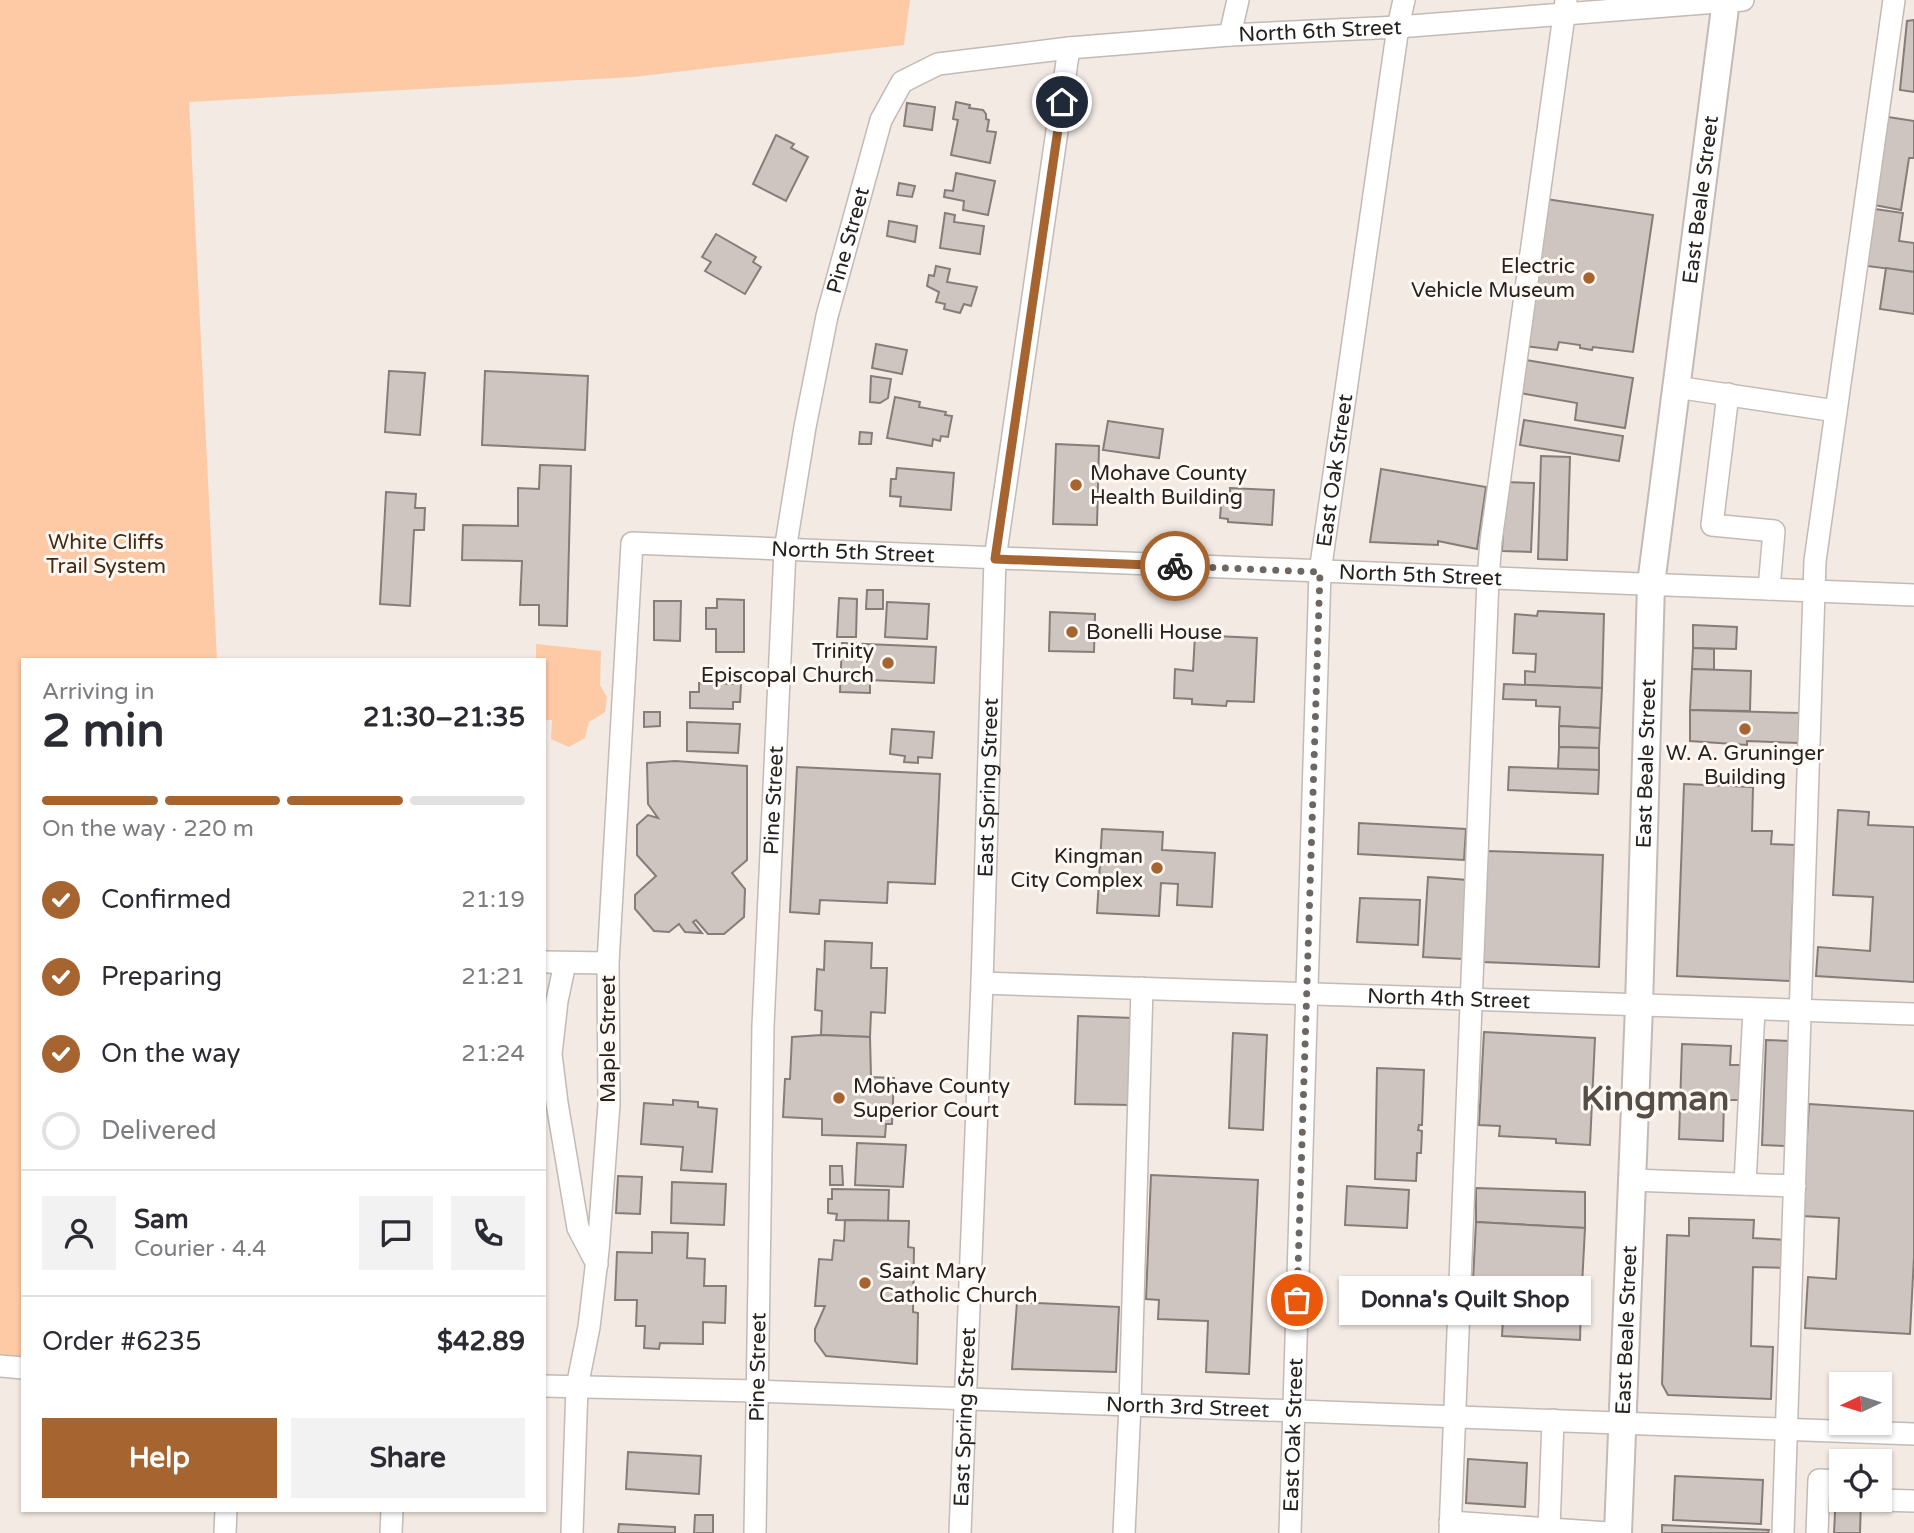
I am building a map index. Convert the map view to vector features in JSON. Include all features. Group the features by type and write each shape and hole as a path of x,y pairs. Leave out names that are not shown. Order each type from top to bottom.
{"main road":[{"name":"East Beale Street","path":"1618,1533 1639,1006 1651,584 1676,387 1732,0"}],"street":[{"path":"1230,35 1238,0"},
{"name":"East Oak Street","path":"1290,1533 1320,572 1404,0"},
{"name":"North 6th Street","path":"902,82 938,64 1069,48 1230,35 1398,27 1565,7 1732,0"},
{"path":"1783,1533 1815,561 1894,0"},
{"path":"1565,7 1488,579 1450,1528 1549,1529 1608,1533"},
{"name":"East Spring Street","path":"960,1533 982,983 995,559 1069,48"},
{"name":"Pine Street","path":"755,1533 763,1026 785,550 827,316 880,120 902,82"},
{"path":"1676,387 1836,411"},
{"path":"1728,394 1712,525 1773,531 1769,589"},
{"name":"North 5th Street","path":"632,543 1914,595"},
{"name":"Maple Street","path":"572,1533 577,1388 589,1327 597,1264 609,1104 608,963 632,543"},
{"path":"597,1264 578,1228 551,1054 557,1001 555,962 608,963"},
{"name":"North 4th Street","path":"982,983 1914,1014"},
{"path":"1124,1533 1142,988"},
{"path":"1745,1184 1754,1010"},
{"path":"1632,1180 1795,1186"},
{"path":"0,1366 21,1368"},
{"name":"North 3rd Street","path":"546,1386 966,1398 1914,1434"},
{"path":"1549,1529 1553,1420"},
{"path":"1817,1533 1819,1480 1829,1480"},
{"path":"1892,1500 1914,1501"},
{"path":"225,1533 226,1512"},
{"path":"391,1533 392,1512"}],"green space":[{"name":"White Cliffs Trail System","path":"0,0 910,0 904,45 634,77 189,102 217,658 21,658 21,1360 0,1359"},
{"path":"536,644 601,651 600,685 607,697 605,712 589,722 585,738 569,747 551,739 552,720 546,720 546,658 536,658"}],"building":[{"path":"1914,20 1914,92 1900,90 1907,21"},
{"path":"956,102 983,110 986,114 986,119 989,120 987,131 996,132 990,163 951,155 958,120 953,119"},
{"path":"907,103 935,107 932,130 904,126"},
{"path":"1888,117 1914,121 1914,158 1909,158 1901,210 1874,205"},
{"path":"776,135 794,144 791,148 808,157 786,201 753,184"},
{"path":"956,173 995,181 988,215 963,210 964,201 944,197 945,190 953,191"},
{"path":"899,183 915,186 912,197 897,195"},
{"name":"Electric Vehicle Museum","path":"1546,199 1653,215 1633,352 1593,347 1592,350 1559,342 1557,350 1525,346"},
{"path":"1875,209 1903,213 1899,241 1914,243 1914,272 1867,266"},
{"path":"945,213 955,215 954,222 984,226 980,254 940,248"},
{"path":"889,221 917,226 915,242 887,236"},
{"path":"716,234 756,257 753,262 761,267 745,294 705,271 711,262 702,257"},
{"path":"936,266 950,269 947,282 977,287 971,306 964,304 960,313 944,309 945,304 936,302 939,292 927,286 929,275 934,276"},
{"path":"1886,268 1914,272 1914,314 1880,309"},
{"path":"876,344 907,350 902,374 872,368"},
{"path":"1526,360 1633,378 1625,428 1575,420 1577,403 1520,393"},
{"path":"389,371 425,373 420,435 385,432"},
{"path":"485,371 588,376 585,450 482,445"},
{"path":"871,376 891,379 888,398 880,403 870,402"},
{"path":"895,397 920,402 919,407 946,412 945,415 952,416 948,437 941,436 940,441 933,439 932,446 887,438"},
{"path":"1524,420 1623,436 1619,461 1520,445"},
{"path":"1108,421 1163,429 1159,458 1103,450"},
{"path":"860,432 872,433 871,444 859,444"},
{"name":"Mohave County Health Building","path":"1056,444 1099,446 1097,525 1053,524"},
{"path":"1541,456 1570,457 1567,560 1538,559"},
{"path":"540,465 571,466 567,626 539,625 539,605 520,605 522,561 462,560 463,525 518,526 518,488 539,489"},
{"path":"897,468 954,473 951,510 900,506 901,497 890,496 891,479 896,479"},
{"path":"1381,469 1486,487 1477,549 1438,541 1438,545 1370,542"},
{"path":"1505,482 1534,483 1531,552 1502,551"},
{"path":"1230,488 1274,490 1272,525 1228,522 1228,519 1220,518 1222,493 1230,494"},
{"path":"386,492 416,494 415,508 425,508 424,530 414,530 410,606 380,604"},
{"path":"867,590 883,590 883,609 866,609"},
{"path":"839,598 857,599 856,637 837,637"},
{"path":"717,599 744,600 744,652 716,652 716,629 706,629 706,608 717,608"},
{"path":"654,601 681,601 680,641 654,640"},
{"path":"887,602 929,604 927,639 885,637"},
{"path":"1538,611 1604,614 1602,688 1525,685 1525,671 1535,672 1536,654 1513,653 1515,614 1537,616"},
{"name":"Bonelli House","path":"1050,612 1095,614 1094,652 1049,651"},
{"path":"1693,625 1737,627 1736,649 1693,648"},
{"path":"1195,635 1257,638 1254,702 1227,701 1226,706 1192,704 1192,699 1174,698 1175,669 1193,671"},
{"name":"Trinity Episcopal Church","path":"842,643 936,647 934,683 870,680 870,693 840,692"},
{"path":"1693,648 1714,649 1714,670 1692,669"},
{"path":"1692,669 1751,671 1750,711 1690,710"},
{"path":"699,683 741,684 740,702 733,702 733,709 690,708 690,692 699,692"},
{"path":"1504,684 1602,688 1600,728 1559,726 1560,707 1536,706 1536,700 1503,699"},
{"name":"W. A. Gruninger Building","path":"1690,710 1801,713 1799,743 1747,741 1747,745 1690,741"},
{"path":"644,712 660,712 660,726 644,727"},
{"path":"687,722 740,724 738,753 687,751"},
{"path":"1559,726 1600,728 1599,748 1559,747"},
{"path":"892,729 934,732 932,758 918,757 918,763 904,762 905,756 890,754"},
{"path":"1559,747 1599,748 1599,770 1558,769"},
{"path":"675,761 747,766 747,860 732,873 745,889 744,917 724,934 708,934 696,920 693,922 702,933 685,932 679,924 669,932 654,931 635,909 635,895 656,876 637,855 637,825 648,815 658,818 648,804 647,763"},
{"path":"797,767 940,774 935,884 888,882 887,903 820,900 819,914 790,912"},
{"path":"1509,767 1599,770 1598,794 1508,790"},
{"path":"1684,784 1753,787 1752,831 1772,831 1771,844 1795,845 1790,981 1677,976"},
{"path":"1838,810 1869,812 1868,825 1914,827 1914,982 1816,976 1818,947 1870,951 1873,897 1833,895"},
{"path":"1359,823 1466,829 1464,860 1358,854"},
{"name":"Kingman City Complex","path":"1102,829 1163,832 1162,850 1215,853 1212,907 1177,905 1178,884 1161,883 1159,916 1097,913"},
{"path":"1487,851 1603,855 1599,967 1483,962"},
{"path":"1428,877 1468,880 1463,959 1423,957"},
{"path":"1360,898 1420,900 1418,945 1357,942"},
{"path":"825,941 872,943 871,968 887,968 885,1013 871,1012 870,1037 821,1035 822,1011 815,1010 817,969 824,970"},
{"path":"1078,1016 1133,1018 1130,1105 1075,1104"},
{"path":"1484,1032 1595,1038 1590,1145 1556,1143 1556,1139 1499,1136 1500,1126 1479,1125"},
{"path":"1233,1033 1267,1035 1263,1130 1229,1128"},
{"name":"Mohave County Superior Court","path":"792,1037 870,1037 871,1077 894,1078 892,1124 886,1124 885,1137 822,1135 822,1119 783,1117 785,1079 790,1079"},
{"path":"1766,1040 1791,1041 1787,1146 1762,1145"},
{"path":"1682,1044 1731,1046 1730,1065 1742,1065 1741,1100 1724,1100 1723,1141 1679,1139"},
{"path":"1377,1068 1424,1070 1422,1125 1419,1125 1418,1130 1422,1131 1421,1153 1417,1153 1416,1181 1375,1179"},
{"path":"673,1100 698,1102 698,1107 717,1109 712,1172 681,1170 683,1147 641,1144 644,1103 673,1105"},
{"path":"1809,1104 1914,1111 1914,1257 1910,1334 1805,1328 1808,1277 1836,1279 1839,1218 1802,1216"},
{"path":"857,1143 906,1145 903,1187 855,1185"},
{"path":"830,1166 842,1166 843,1185 830,1185"},
{"path":"1151,1175 1258,1180 1249,1374 1206,1372 1208,1321 1158,1319 1159,1300 1146,1299"},
{"path":"618,1176 642,1177 640,1214 616,1213"},
{"path":"672,1182 726,1184 724,1225 671,1223"},
{"path":"1347,1186 1409,1190 1407,1228 1345,1225"},
{"path":"1476,1188 1585,1192 1585,1228 1476,1222"},
{"path":"832,1189 889,1190 888,1221 836,1220 837,1214 828,1213 828,1199 832,1199"},
{"path":"1689,1218 1754,1220 1753,1238 1787,1240 1786,1268 1753,1267 1751,1346 1773,1347 1771,1399 1668,1395 1662,1384 1667,1235 1689,1236"},
{"name":"Saint Mary Catholic Church","path":"845,1220 909,1221 908,1247 914,1248 913,1312 918,1313 917,1364 826,1356 815,1341 815,1329 825,1306 815,1306 819,1259 832,1260 834,1240 844,1241"},
{"path":"1476,1222 1585,1228 1581,1305 1472,1299"},
{"path":"652,1232 688,1233 687,1258 705,1259 704,1286 726,1286 725,1323 703,1322 703,1344 660,1343 659,1349 644,1348 645,1326 636,1326 637,1300 615,1300 617,1252 652,1253"},
{"path":"1352,1285 1378,1286 1378,1290 1388,1290 1388,1304 1378,1303 1378,1309 1352,1309"},
{"path":"1504,1301 1581,1305 1580,1340 1502,1336"},
{"path":"1017,1302 1119,1307 1116,1372 1012,1369"},
{"path":"628,1452 701,1456 699,1494 626,1489"},
{"path":"1468,1459 1527,1463 1525,1507 1466,1503"},
{"path":"1675,1476 1763,1480 1761,1524 1673,1520"},
{"path":"1835,1512 1861,1512 1860,1533 1834,1533"},
{"path":"695,1515 713,1515 713,1533 694,1533"},
{"path":"619,1524 675,1527 675,1533 618,1533"},
{"path":"1662,1525 1769,1530 1768,1533 1662,1533"}],"way so far":[{"path":"1175,566 1320,572 1297,1300"}],"place":[{"name":"Electric Vehicle Museum","path":"1589,278"},
{"name":"Mohave County Health Building","path":"1076,485"},
{"name":"Bonelli House","path":"1072,632"},
{"name":"Trinity Episcopal Church","path":"888,663"},
{"name":"W. A. Gruninger Building","path":"1745,729"},
{"name":"Kingman City Complex","path":"1157,868"},
{"name":"Mohave County Superior Court","path":"839,1098"},
{"name":"Saint Mary Catholic Church","path":"865,1283"},
{"name":"Donna's Quilt Shop","path":"1297,1300"}],"district":[{"name":"Kingman","path":"1655,1098"}],"route":[{"path":"1062,102 995,559 1175,566"}]}
